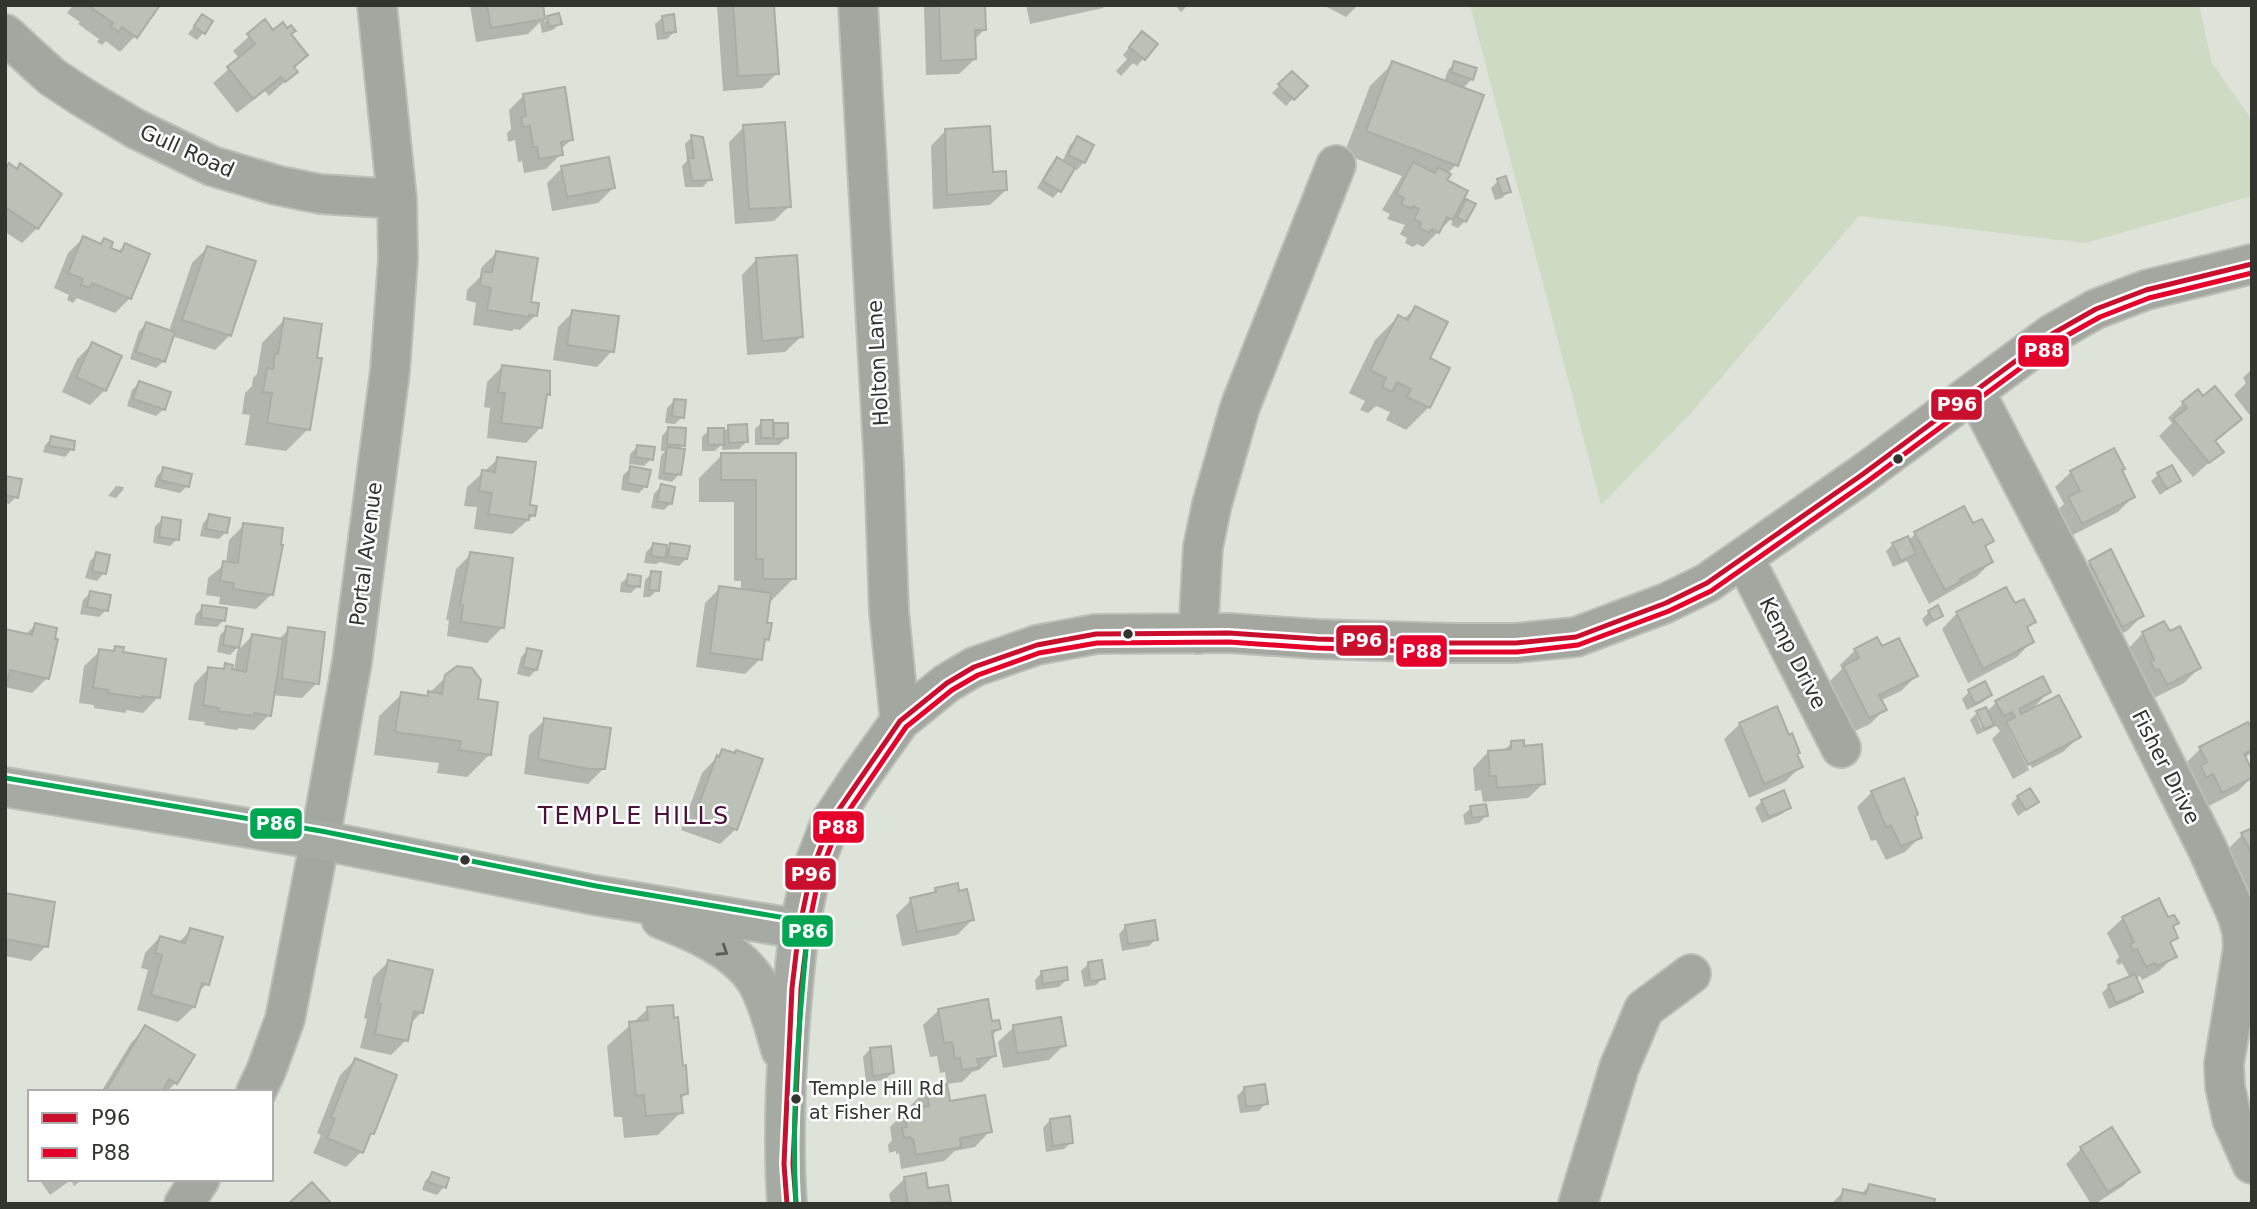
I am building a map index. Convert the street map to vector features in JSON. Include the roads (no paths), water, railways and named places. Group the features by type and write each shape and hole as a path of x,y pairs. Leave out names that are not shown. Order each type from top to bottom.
{"main road":[{"path":"5,787 320,840 594,895 799,929 787,1068 784,1164 787,1204"},
{"path":"594,895 687,929 728,953 747,969 769,1010 787,1068"}],"street":[{"name":"Portal Avenue","path":"257,1090 285,1019 320,840 352,662 390,371 398,259 397,199 377,5"},
{"name":"Holton Lane","path":"858,5 884,466 889,612 900,721"},
{"name":"Gull Road","path":"5,34 52,77 84,98 136,129 212,166 276,185 320,194 397,199"},
{"path":"1198,634 1203,547 1212,504 1240,407 1336,165"},
{"path":"799,929 811,873 831,821 900,721 947,683 974,667 1037,645 1096,634 1229,633 1451,643 1516,643 1576,636 1666,603 1707,583 2052,334 2096,309 2146,290 2252,264"},
{"name":"Fisher Drive","path":"1975,392 2076,586 2208,850 2238,917 2243,948 2224,1064 2225,1086 2232,1119 2252,1164"},
{"name":"Kemp Drive","path":"1744,558 1841,748"},
{"path":"1578,1204 1619,1068 1644,1009 1691,974"},
{"path":"184,1204 199,1181"}],"place":[{"name":"Temple Hill Rd at Fisher Rd","path":"796,1099"}],"district":[{"name":"TEMPLE HILLS","path":"634,816"}]}
